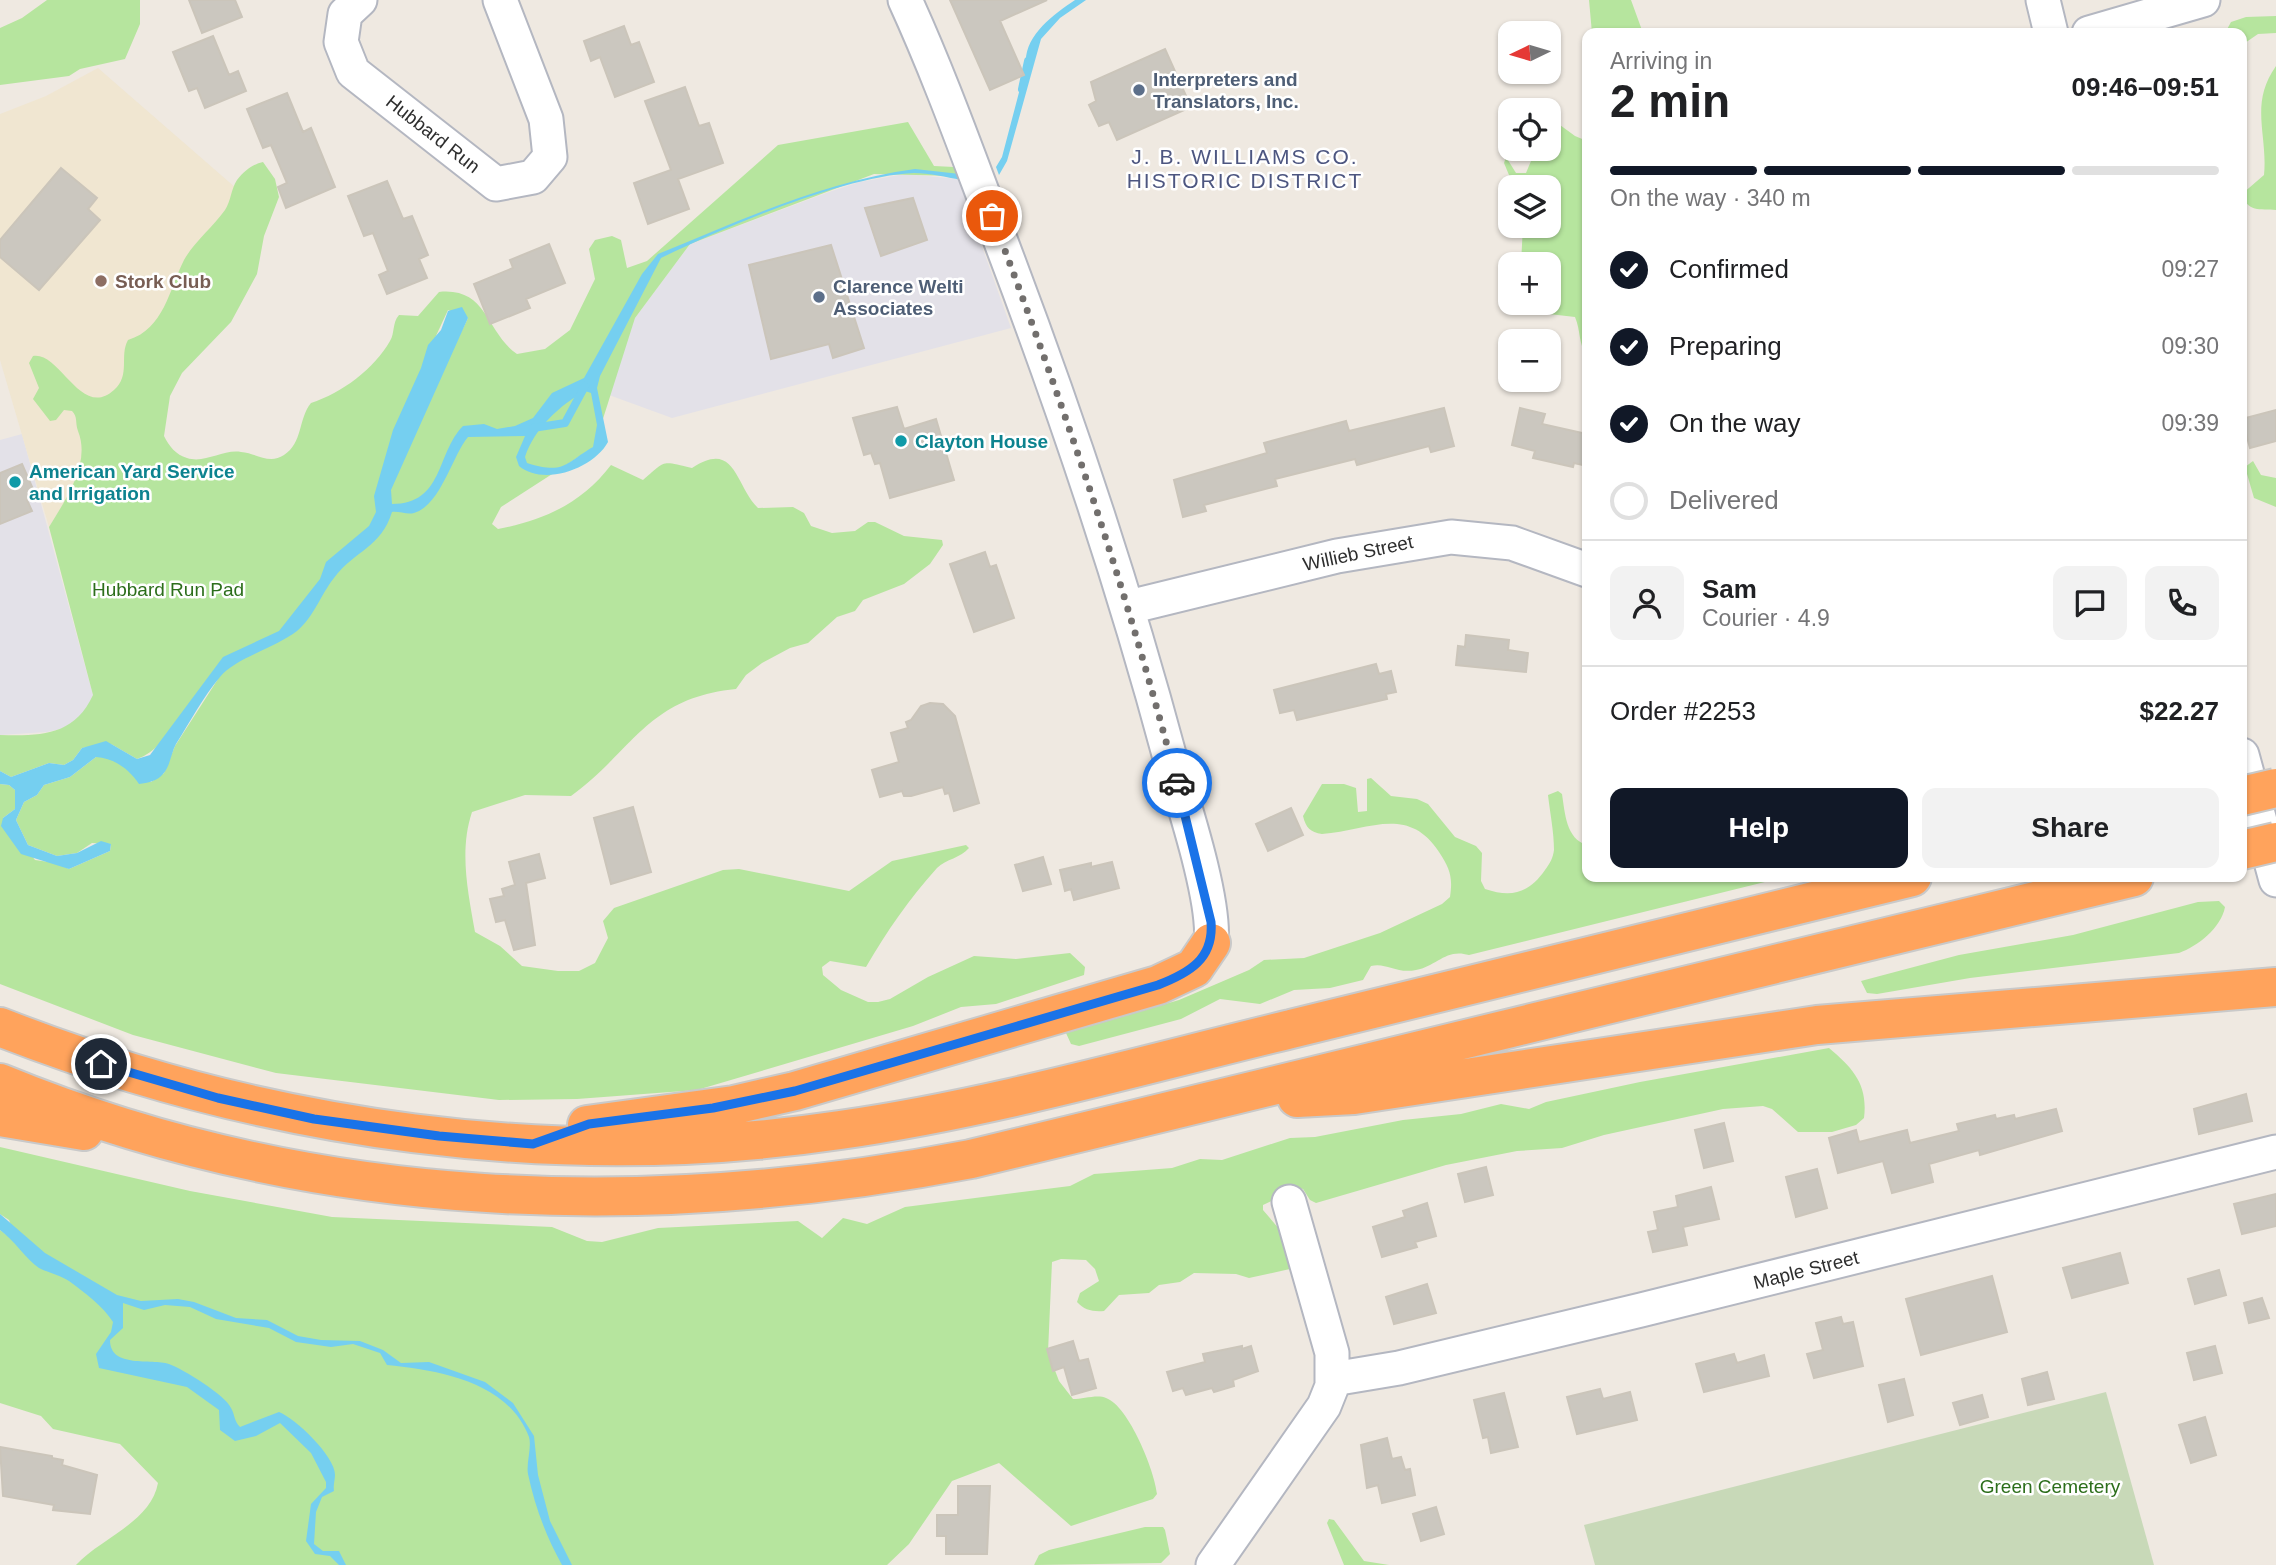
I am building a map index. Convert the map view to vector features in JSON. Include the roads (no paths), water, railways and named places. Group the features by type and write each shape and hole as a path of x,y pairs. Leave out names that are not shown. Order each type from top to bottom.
{"highway":[{"path":"2247,795 2276,788"},
{"path":"2247,849 2276,842"},
{"path":"0,1027 160,1082 275,1111 392,1130 533,1144 604,1146 729,1142 835,1131 941,1113 1891,882"},
{"path":"0,1083 143,1133 265,1164 390,1185 513,1196 643,1198 762,1191 902,1172 971,1159 2113,882"},
{"path":"533,1144 589,1124 734,1105 856,1074 1165,982 1194,968 1211,943"},
{"path":"1246,1093 1301,1098 1354,1096 1816,1026 2276,986"},
{"path":"0,1117 82,1130 143,1133"}],"street":[{"name":"Hubbard Run","path":"360,0 345,14 341,42 353,72 496,184 533,177 550,157 546,119 500,0"},
{"path":"905,0 1050,369 1129,607 1209,908 1211,943"},
{"path":"2043,0 2050,28"},
{"path":"2106,28 2203,0"},
{"name":"Willieb Street","path":"1129,607 1336,556 1451,537 1512,544 1582,568"},
{"path":"2247,773 2276,880"},
{"name":"Maple Street","path":"1333,1379 1399,1368 1668,1304 2276,1152"},
{"path":"1213,1565 1324,1406 1333,1379 1330,1345 1289,1202"}],"water":[{"path":"1075,0 1086,0 1060,18 1041,39 1007,161 999,175 996,167 1002,157 1022,81 1028,74 1027,51 1038,31"},
{"path":"915,169 960,174 961,180 914,173 854,183 751,218 661,258 600,376 597,388 608,442 592,460 568,472 541,475 519,466 516,457 525,436 468,437 432,500 414,513 392,512 381,534 334,578 313,612 297,631 235,664 220,677 176,744 161,776 139,784 120,765 96,757 70,777 44,785 37,795 24,802 16,820 28,845 57,856 77,853 101,841 111,844 110,851 69,869 21,854 1,826 3,818 15,809 15,790 9,785 0,784 0,771 11,777 49,763 64,765 73,760 82,748 106,741 137,759 150,755 223,657 279,631 320,579 326,562 369,526 376,512 374,496 393,430 421,368 428,345 441,330 448,311 462,307 468,318 391,490 392,504 409,502 421,496 437,475 454,437 463,426 484,424 497,429 515,426 533,418 552,393 584,378 642,274 658,254 784,203 816,192 882,175","holes":["585,391 591,393 597,425 593,447 564,466 549,468 527,463 525,457 529,447 549,419"]},
{"path":"0,1214 45,1253 117,1295 141,1301 178,1299 194,1302 236,1318 267,1320 298,1336 321,1340 360,1341 383,1350 401,1363 429,1362 485,1382 513,1403 534,1436 538,1475 550,1521 572,1565 562,1565 538,1510 528,1474 529,1437 519,1418 505,1403 488,1391 448,1375 387,1365 380,1353 353,1344 331,1347 296,1342 269,1328 216,1319 190,1307 165,1305 144,1310 123,1303 123,1328 110,1340 117,1355 133,1361 162,1362 184,1371 227,1403 240,1427 279,1412 304,1430 322,1448 333,1467 334,1491 322,1497 316,1512 314,1544 323,1551 339,1551 346,1565 339,1565 330,1556 315,1554 306,1541 311,1504 326,1488 326,1482 311,1453 280,1423 256,1436 235,1441 220,1430 219,1410 187,1387 99,1368 96,1354 111,1332 113,1322 99,1305 69,1281 39,1268 29,1260 0,1230"}],"waterway":[{"path":"1022,89 1028,61"},
{"path":"533,428 565,423 585,386"}],"place":[{"name":"Interpreters and Translators, Inc.","path":"1139,90"},
{"name":"Stork Club","path":"101,281"},
{"name":"Clarence Welti Associates","path":"819,297"},
{"name":"Clayton House","path":"901,441"},
{"name":"American Yard Service and Irrigation","path":"15,482"}],"district":[{"name":"J. B. WILLIAMS CO. HISTORIC DISTRICT","path":"1245,168"}],"park label":[{"name":"Hubbard Run Pad","path":"168,589"},
{"name":"Green Cemetery","path":"2050,1486"}]}
